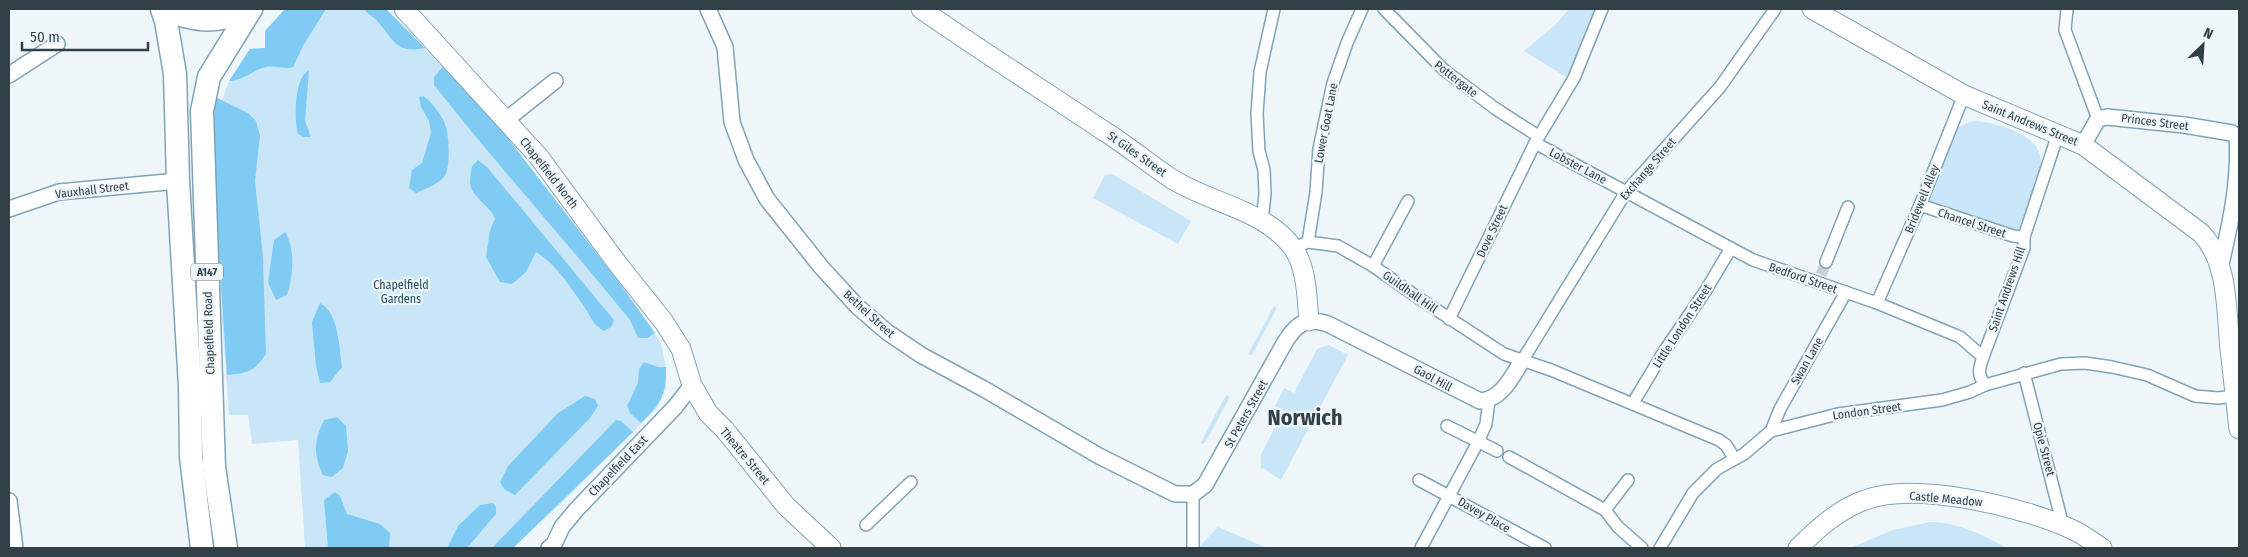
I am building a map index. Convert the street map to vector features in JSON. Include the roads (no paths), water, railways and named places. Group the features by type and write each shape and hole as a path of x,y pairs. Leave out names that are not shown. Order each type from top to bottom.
{"main road":[{"name":"A147","path":"162,9 206,21 226,19 251,9"},
{"name":"Chapelfield Road","path":"162,9 166,21 175,74 178,180 190,386 191,457 202,548"},
{"name":"Chapelfield Road","path":"226,548 214,467 202,111 209,77 251,9"}],"street":[{"name":"Chapelfield North","path":"404,9 538,157 617,263 649,302 681,349"},
{"name":"Bethel Street","path":"708,9 725,47 728,65 728,103 732,122 750,168 767,199 822,268 857,306 887,332 921,355 1100,456 1175,494 1193,494"},
{"name":"St Giles Street","path":"921,9 1106,132 1174,180 1199,194 1262,221 1301,245 1308,322"},
{"path":"1262,221 1265,194 1264,170 1259,152 1257,114 1260,72 1274,9"},
{"name":"Lower Goat Lane","path":"1301,245 1316,192 1319,149 1333,84 1347,43 1362,9"},
{"name":"Pottergate","path":"1384,9 1444,70 1536,140"},
{"name":"Dove Street","path":"1449,319 1536,140 1574,78 1602,9"},
{"name":"Exchange Street","path":"1522,361 1626,192 1720,87 1775,9"},
{"name":"Saint Andrews Street","path":"1812,9 1964,95 2009,116 2083,145 2192,224 2210,242 2220,268 2234,339 2235,396 2239,429"},
{"path":"2067,9 2065,30 2098,119 2083,145"},
{"path":"9,75 58,44"},
{"path":"506,120 555,81"},
{"name":"Bridewell Alley","path":"1877,302 1920,205 1964,95"},
{"name":"Princes Street","path":"2098,119 2107,117 2184,125 2232,132 2238,137"},
{"name":"Saint Andrews Hill","path":"1985,385 1980,378 1979,372 1983,357 2024,248 2024,237 2058,134"},
{"path":"2220,268 2230,224 2238,137"},
{"name":"Lobster Lane","path":"1536,140 1626,192"},
{"name":"Vauxhall Street","path":"9,209 59,192 178,180"},
{"name":"Bedford Street","path":"1626,192 1753,260 1819,279 1846,292 1877,302 1960,337 1983,357"},
{"path":"1373,266 1408,200"},
{"name":"Chancel Street","path":"1920,205 2012,236 2024,237"},
{"path":"1826,262 1848,207"},
{"name":"Guildhall Hill","path":"1301,245 1338,246 1373,266 1449,319 1504,354 1522,361"},
{"name":"Little London Street","path":"1633,403 1731,248"},
{"name":"Swan Lane","path":"1771,432 1780,409 1846,292"},
{"name":"Gaol Hill","path":"1308,322 1316,320 1328,324 1461,393 1480,401 1489,400"},
{"name":"St Peters Street","path":"1193,494 1205,485 1293,329 1299,324 1308,322"},
{"name":"Theatre Street","path":"681,349 692,385 708,414 725,430 786,506 831,548"},
{"path":"1421,548 1478,442 1486,424 1489,400 1498,395 1522,361 1551,370 1719,440 1726,445 1734,458"},
{"name":"London Street","path":"1660,548 1693,493 1717,469 1744,454 1771,432 1838,414 1942,400 2024,373 2061,364 2086,363 2147,375 2195,396 2218,398 2235,396"},
{"name":"Opie Street","path":"2024,373 2063,526"},
{"name":"Chapelfield East","path":"553,547 562,527 576,510 675,407 692,385"},
{"path":"1447,426 1497,451"},
{"path":"1509,457 1605,510 1618,527 1642,548"},
{"name":"Davey Place","path":"1419,480 1450,495 1545,548"},
{"path":"1605,510 1628,480"},
{"path":"866,525 912,482"},
{"path":"1193,494 1194,548"},
{"name":"Castle Meadow","path":"1798,548 1816,530 1842,512 1865,500 1886,494 1932,495 2001,505 2063,526 2102,548"},
{"path":"9,501 15,548"}],"tunnel":[{"path":"1821,275 1826,262"}],"district":[{"name":"Norwich","path":"1305,417"}],"park label":[{"name":"Chapelfield Gardens","path":"401,292"}]}
